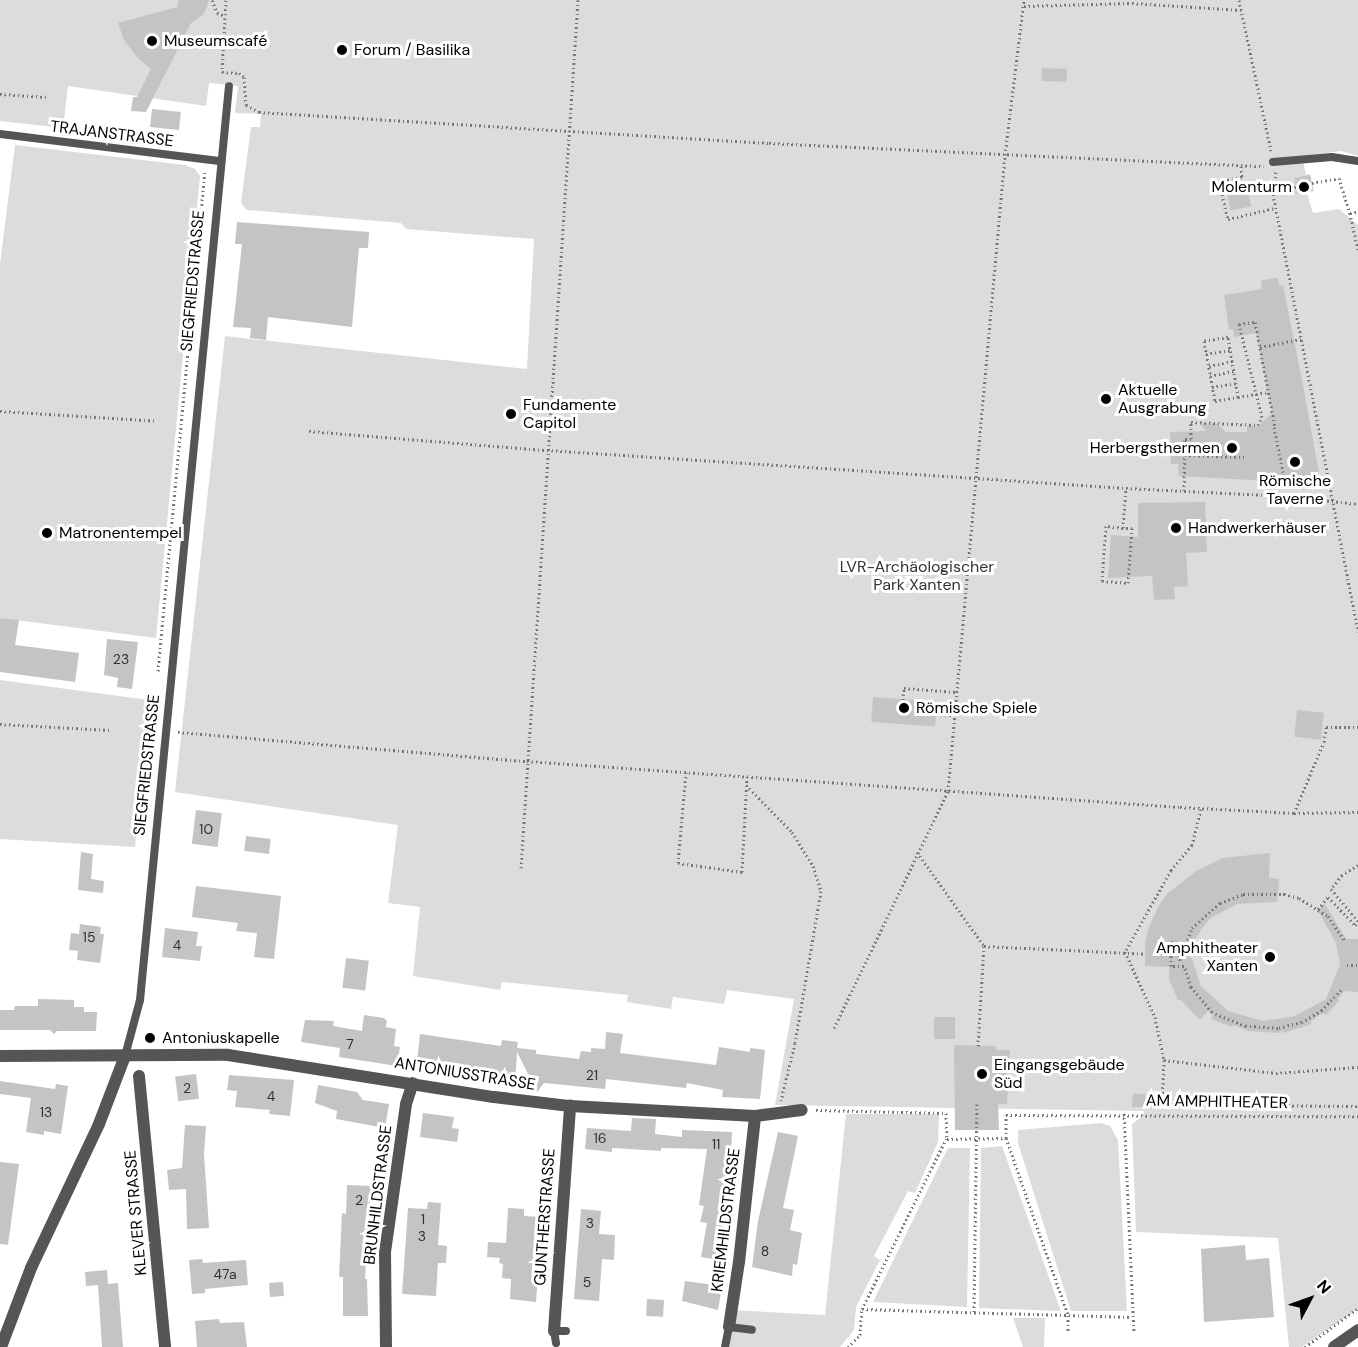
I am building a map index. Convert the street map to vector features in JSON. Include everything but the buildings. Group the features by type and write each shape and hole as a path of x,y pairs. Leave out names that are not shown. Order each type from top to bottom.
{"street":[{"name":"ANTONIUSSTRASSE","path":"0,1056 228,1055 494,1097 570,1106 755,1116 802,1110"},
{"name":"SIEGFRIEDSTRASSE","path":"1,1347 31,1269 99,1124 125,1056"},
{"name":"KLEVER STRASSE","path":"139,1076 165,1347"},
{"name":"BRUNHILDSTRASSE","path":"386,1347 386,1252 403,1126 413,1083"},
{"name":"GUNTHERSTRASSE","path":"559,1335 570,1106"},
{"name":"KRIEMHILDSTRASSE","path":"729,1327 739,1262 755,1116"},
{"path":"1335,1347 1358,1330"}],"lane":[{"name":"SIEGFRIEDSTRASSE","path":"125,1056 140,1000 229,86"},
{"name":"TRAJANSTRASSE","path":"0,134 221,161"},
{"path":"1273,162 1332,157 1358,161"},
{"path":"725,1347 729,1327 752,1330"}],"path":[{"path":"212,0 217,13 224,16"},
{"path":"226,0 222,72 239,74 244,77 246,105 259,112 568,132 1005,155 1260,167 1273,162"},
{"path":"521,868 578,0"},
{"path":"834,1028 948,791 953,715 1005,155 1024,0"},
{"path":"1239,0 1276,173 1273,194 1275,208 1334,500 1358,632"},
{"path":"1024,6 1132,1 1179,2 1241,10"},
{"path":"0,94 47,97"},
{"path":"1242,166 1242,177 1219,181 1228,219 1275,208"},
{"path":"1312,183 1340,178 1358,252"},
{"path":"1273,194 1296,187"},
{"path":"1350,213 1358,212"},
{"path":"1184,491 1185,439 1191,439 1191,422 1258,425 1262,417 1239,324 1255,322 1283,471"},
{"path":"1238,397 1228,337 1204,341 1215,401 1269,392"},
{"path":"1260,347 1301,339"},
{"path":"1206,354 1230,350"},
{"path":"1209,366 1232,362"},
{"path":"1210,376 1234,371"},
{"path":"1212,387 1236,383"},
{"path":"0,411 157,422"},
{"path":"309,430 547,450 1334,500 1358,504"},
{"path":"1185,455 1244,457"},
{"path":"1123,528 1126,488"},
{"path":"1106,526 1123,528 1132,528 1128,583 1102,581 1106,526"},
{"path":"903,699 904,688 956,692"},
{"path":"936,714 953,715"},
{"path":"0,724 110,730"},
{"path":"1294,813 1324,742 1326,727 1358,728"},
{"path":"167,731 527,761 948,791 1294,813 1358,812"},
{"path":"686,772 678,863 742,872 747,776"},
{"path":"746,784 792,832 813,866 821,891 795,1043 778,1113"},
{"path":"1125,952 1171,870 1192,845 1201,808"},
{"path":"918,852 984,946 978,1046"},
{"path":"1318,909 1328,897 1355,925 1358,922 1331,889 1342,875 1358,865"},
{"path":"1341,990 1323,1010 1302,1022 1278,1028 1246,1026 1212,1012 1191,987 1184,966 1170,966 1171,942 1186,944 1192,928 1220,903 1243,894 1284,894 1299,898 1318,909 1336,925 1345,941"},
{"path":"984,946 1145,954"},
{"path":"1179,950 1180,962"},
{"path":"1125,952 1155,1017 1164,1060 1162,1104 1358,1106"},
{"path":"1174,955 1179,955"},
{"path":"1347,965 1358,965"},
{"path":"1164,1060 1276,1073 1358,1067"},
{"path":"974,1313 977,1104"},
{"path":"802,1110 946,1113 946,1139 862,1309 860,1335 848,1347"},
{"path":"1124,1113 1134,1332"},
{"name":"AM AMPHITHEATER","path":"1006,1138 1006,1115 1124,1113 1358,1116"},
{"path":"946,1139 1006,1138 1068,1316 1068,1331"},
{"path":"1305,1347 1358,1308"},
{"path":"862,1309 1132,1317"}],"green space":[{"name":"LVR-Archäologischer Park Xanten","path":"0,0 1358,0 1358,156 1341,151 1302,156 1306,175 1310,174 1314,191 1307,193 1313,213 1339,209 1358,225 1358,1309 1302,1347 1289,1347 1278,1238 1136,1232 1132,1124 1143,1116 1144,1111 775,1105 794,999 727,990 724,1004 673,997 671,1009 627,1002 628,995 502,982 500,990 413,976 420,907 388,903 398,825 175,792 225,336 527,369 534,239 406,229 401,223 247,210 241,203 251,127 260,127 261,114 235,113 238,86 209,83 206,106 68,86 63,128 0,121"},
{"path":"15,145 185,165 195,169 200,176 156,638 0,618 0,264"},
{"path":"0,680 149,700 135,847 0,839"},
{"path":"846,1114 939,1114 938,1142 915,1193 908,1191 874,1256 880,1260 856,1307 854,1330 840,1347 725,1347 731,1310 825,1315"},
{"path":"1101,1123 1110,1126 1118,1140 1127,1311 1071,1311 1018,1143 1018,1130"},
{"path":"1002,1146 1061,1311 979,1308 981,1148"},
{"path":"948,1148 970,1148 967,1307 873,1302"},
{"path":"1013,1318 1045,1318 1044,1347 1023,1347"}],"place":[{"name":"Museumscafé","path":"152,41"},
{"name":"Forum / Basilika","path":"342,50"},
{"name":"Molenturm","path":"1304,187"},
{"name":"Aktuelle Ausgrabung","path":"1106,399"},
{"name":"Fundamente Capitol","path":"511,414"},
{"name":"Herbergsthermen","path":"1232,448"},
{"name":"Römische Taverne","path":"1295,462"},
{"name":"Handwerkerhäuser","path":"1176,528"},
{"name":"Matronentempel","path":"47,533"},
{"name":"Römische Spiele","path":"904,708"},
{"name":"Amphitheater Xanten","path":"1270,957"},
{"name":"Antoniuskapelle","path":"150,1038"},
{"name":"Eingangsgebäude Süd","path":"982,1074"}]}
